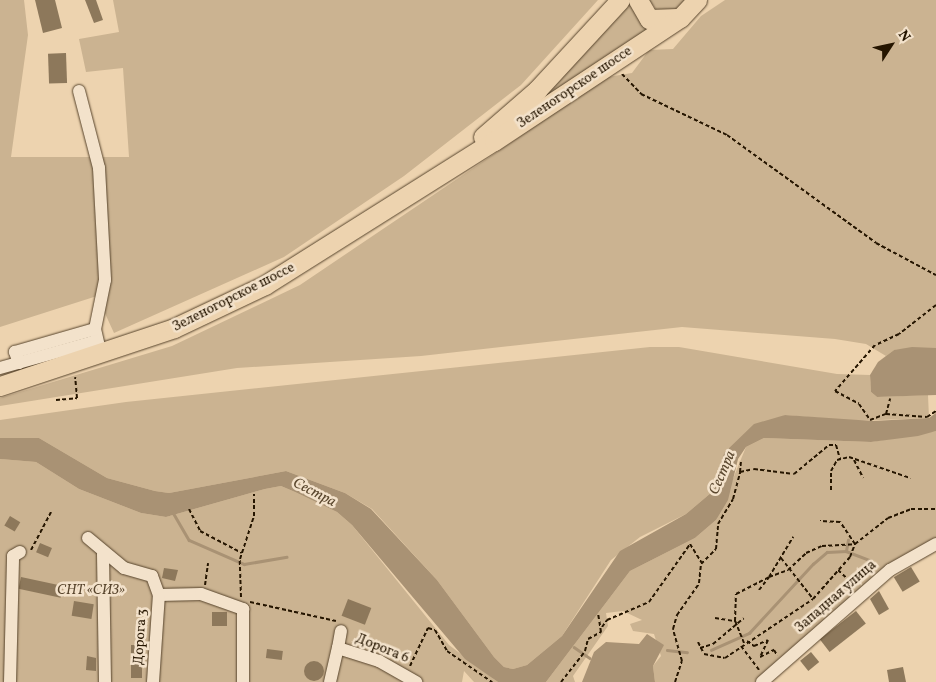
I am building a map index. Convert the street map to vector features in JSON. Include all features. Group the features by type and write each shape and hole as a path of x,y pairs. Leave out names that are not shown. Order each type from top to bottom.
{"highway":[{"name":"Зеленогорское шоссе","path":"448,169 537,90 620,0"},
{"path":"638,0 649,19 680,18"},
{"name":"Зеленогорское шоссе","path":"0,386 71,365 97,342 174,328 265,285 611,64 680,18 697,0"}],"street":[{"path":"0,368 97,342 105,280 99,168 79,91"},
{"path":"88,538 103,554 124,568 152,576 159,595 203,595 243,608 243,682"},
{"name":"Западная улица","path":"766,678 890,570 936,544"},
{"path":"10,682 13,556 20,552"},
{"path":"103,554 105,682"},
{"name":"Дорога 3","path":"152,682 159,595"},
{"path":"330,682 342,627"},
{"name":"Дорога 6","path":"337,650 411,678"}],"path":[{"path":"611,64 641,94 727,135 876,242 936,275"},
{"path":"936,305 899,334 875,345 838,386 836,392 859,404 870,420 885,415 927,417 936,411"},
{"path":"56,400 79,394 71,365"},
{"path":"884,420 890,399"},
{"path":"739,474 754,469 794,474 828,445 836,445 840,459"},
{"path":"840,459 862,461 910,478"},
{"path":"831,490 831,471 840,459"},
{"path":"675,682 682,661 673,629 684,600 699,583 702,563 716,549 718,524 733,499 741,460"},
{"path":"854,460 862,478"},
{"path":"858,468 862,461"},
{"path":"242,593 240,559 254,516 254,494"},
{"path":"190,509 200,531 242,552"},
{"path":"744,643 735,621 736,594 769,577 788,570 806,553 842,544 855,544 888,518 911,509 936,509"},
{"path":"20,552 30,552 52,512"},
{"path":"698,642 700,648 715,659 741,646 813,599 850,557 855,544 850,529 840,522 820,521"},
{"path":"759,590 793,537"},
{"path":"561,682 585,651 588,639 607,620 649,602 690,544 702,563"},
{"path":"781,558 791,574 813,599"},
{"path":"203,595 208,563"},
{"path":"838,570 863,594"},
{"path":"243,608 244,600 342,627"},
{"path":"598,613 602,627"},
{"path":"715,618 735,621 744,618"},
{"path":"700,648 713,644 735,621"},
{"path":"411,678 428,628 435,630 447,651 492,682"},
{"path":"747,641 754,646 768,640 760,657 777,651 768,664 766,678"},
{"path":"741,646 766,678"}],"green space":[{"path":"0,0 24,0 28,35 11,157 129,157 123,68 86,72 79,39 119,32 113,0 598,0 521,85 404,176 284,257 114,333 97,296 0,327"},
{"path":"649,0 686,0 673,12 658,12"},
{"path":"725,0 936,0 936,348 894,350 886,356 866,344 835,339 682,327 421,356 237,368 0,406 0,398 172,346 300,285 608,77 632,73 649,50 673,49 701,16"},
{"path":"629,1 642,25 652,29 473,152"},
{"path":"650,347 679,347 837,374 870,375 871,392 877,397 928,395 929,418 855,421 785,415 724,453 712,492 686,514 640,537 611,560 562,636 527,665 513,669 504,667 494,657 437,580 372,509 345,493 286,471 169,493 155,491 107,478 39,438 0,438 0,420 126,402"},
{"path":"936,431 936,544 890,570 762,682 655,682 653,666 661,656 654,634 633,631 630,624 642,620 623,611 606,613 608,626 573,676 575,682 546,682 630,571 695,538 716,520 746,447 764,438 871,442"},
{"name":"СНТ «СИЗ»","path":"0,459 36,462 79,489 141,513 166,517 265,489 281,486 295,492 337,512 352,525 449,645 498,682 474,682 464,671 462,682 0,682"}],"water":[{"path":"912,347 936,348 936,395 877,397 871,392 870,375 878,362 894,350"},
{"name":"Сестра","path":"936,413 936,431 918,436 871,442 764,438 746,447 738,459 728,500 716,520 695,538 630,571 546,682 498,682 465,659 352,525 337,512 281,486 166,517 141,513 79,489 36,462 0,459 0,438 39,438 107,478 155,491 169,493 286,471 345,493 371,509 437,580 494,657 504,667 513,669 527,665 562,636 620,551 686,514 712,492 724,453 754,424 785,415 873,421 929,418"},
{"path":"647,634 664,645 653,666 655,682 582,682 594,652 606,642 639,644"}],"building":[{"path":"35,0 55,0 62,28 43,33"},
{"path":"85,0 96,0 103,20 94,23"},
{"path":"66,53 67,83 49,84 48,54"},
{"path":"10,516 20,522 15,532 4,525"},
{"path":"40,543 52,548 48,557 36,552"},
{"path":"911,567 920,582 903,592 894,577"},
{"path":"164,568 178,570 175,581 162,578"},
{"path":"21,577 63,586 61,598 19,589"},
{"path":"879,591 889,609 879,615 870,599"},
{"path":"348,599 371,608 365,625 342,616"},
{"path":"74,601 94,604 91,619 72,616"},
{"path":"856,611 866,624 830,652 820,639"},
{"path":"212,612 227,612 227,626 212,626"},
{"path":"131,645 142,645 142,678 131,678"},
{"path":"267,649 283,651 282,660 266,658"},
{"path":"811,652 819,662 808,671 800,661"},
{"path":"87,656 96,658 96,671 86,670"},
{"path":"314,661 321,664 324,671 321,678 314,681 307,678 304,671 307,664"},
{"path":"903,667 906,682 889,682 887,670"}],"waterway":[{"path":"174,514 189,540 244,564 286,557"},
{"path":"711,650 749,633 813,564 827,552 846,551 848,540"},
{"path":"846,551 869,560 873,567"},
{"path":"574,647 590,658"},
{"path":"667,650 687,652"}]}
